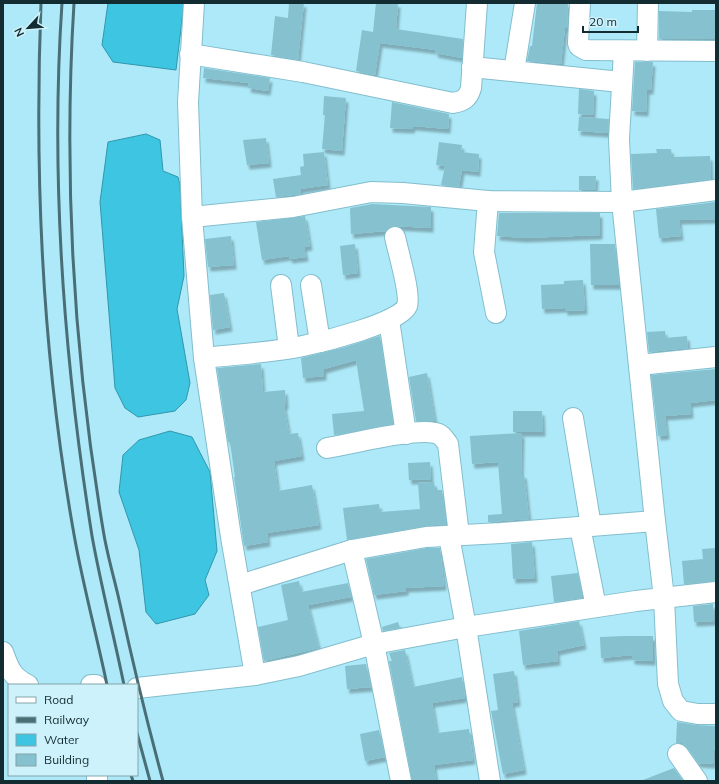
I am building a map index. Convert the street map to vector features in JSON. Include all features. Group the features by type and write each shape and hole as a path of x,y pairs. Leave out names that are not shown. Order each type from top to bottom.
{"street":[{"path":"194,3 188,102 192,217 204,358 255,675"},
{"path":"190,54 303,72 453,103 463,101 468,96 477,3"},
{"path":"514,71 525,3"},
{"path":"580,3 579,46 586,50 716,51"},
{"path":"648,3 648,51"},
{"path":"624,51 621,82 619,140 622,202 664,598 668,684 672,701 681,711 698,714 716,714"},
{"path":"472,67 621,82"},
{"path":"192,217 293,207 371,192 403,193 488,201 622,202 716,190"},
{"path":"488,201 484,252 496,313"},
{"path":"204,358 289,348 320,342 389,320 402,312 407,306 408,295 395,238"},
{"path":"281,285 289,348"},
{"path":"310,285 320,342"},
{"path":"389,320 406,434"},
{"path":"639,365 716,357"},
{"path":"573,418 596,607"},
{"path":"327,448 418,432 435,433 442,436 448,444 454,535 466,627 490,781"},
{"path":"240,585 352,550 426,537 655,521"},
{"path":"352,550 374,644 401,781"},
{"path":"138,688 255,675 299,666 374,644 466,627 596,607 716,592"},
{"path":"3,652 8,667 17,680 26,684"},
{"path":"678,754 697,781"}],"water":[{"path":"108,3 184,3 176,70 113,62 102,45"},
{"path":"146,134 160,140 163,171 178,177 180,185 184,276 177,309 190,383 186,400 175,411 138,417 125,408 115,388 100,202 108,142"},
{"path":"170,431 192,437 210,472 217,551 205,580 209,595 195,614 156,624 146,612 139,550 119,492 123,455 139,440"}],"building":[{"path":"289,3 304,3 298,60 271,55 275,16 288,18"},
{"path":"376,3 398,3 396,29 463,39 462,58 435,53 436,50 380,43 375,75 356,71 362,30 373,32"},
{"path":"537,3 568,3 567,28 565,28 561,64 527,61 530,46 532,46"},
{"path":"692,10 715,10 714,39 659,39 659,11 692,12"},
{"path":"635,62 653,62 651,90 647,90 646,112 632,111"},
{"path":"204,68 270,78 268,91 248,88 249,83 203,78"},
{"path":"579,89 594,91 593,115 578,114"},
{"path":"324,96 346,98 342,151 322,149 325,115 323,115"},
{"path":"392,102 449,114 448,129 413,126 412,129 390,128"},
{"path":"579,117 609,119 608,133 578,131"},
{"path":"266,138 269,163 247,165 243,140"},
{"path":"439,142 462,145 461,152 479,154 478,172 462,170 459,187 441,185 445,166 436,165"},
{"path":"656,149 671,149 672,157 710,156 711,179 633,189 631,154 657,153"},
{"path":"324,152 328,185 300,189 301,194 276,197 273,179 301,175 300,167 304,166 303,154"},
{"path":"579,176 596,176 595,190 579,190"},
{"path":"716,202 716,219 679,220 681,236 659,238 656,209"},
{"path":"372,204 431,207 431,228 393,226 386,231 351,234 350,208"},
{"path":"499,213 600,213 600,235 524,238 497,236"},
{"path":"305,216 310,246 304,247 306,257 290,259 289,256 262,260 256,222"},
{"path":"231,236 234,265 208,267 205,239"},
{"path":"355,244 358,273 343,275 340,246"},
{"path":"590,244 615,244 619,285 591,285"},
{"path":"583,280 585,310 565,311 565,308 542,309 541,285 564,284 564,281"},
{"path":"224,293 230,327 213,330 210,295"},
{"path":"665,331 666,338 687,336 688,348 649,352 647,332"},
{"path":"380,336 393,424 334,435 332,414 364,411 356,360 324,369 324,376 303,378 301,358 345,347"},
{"path":"261,364 263,392 285,390 286,405 284,405 289,434 298,433 302,456 274,461 278,491 312,485 319,525 267,533 268,542 244,546 230,442 228,442 217,368"},
{"path":"716,369 716,400 690,403 691,414 665,416 667,435 658,436 651,375"},
{"path":"427,373 435,421 416,421 409,377"},
{"path":"513,411 542,411 543,432 513,432"},
{"path":"522,433 521,474 524,474 529,519 488,522 488,515 502,514 498,462 472,464 470,436"},
{"path":"430,462 431,479 409,480 408,463"},
{"path":"434,482 435,490 442,490 446,524 424,526 347,540 343,508 379,504 380,512 420,509 418,483"},
{"path":"532,542 535,578 513,579 511,544"},
{"path":"427,548 440,548 444,586 406,588 406,591 374,595 366,559"},
{"path":"716,548 716,581 684,584 682,561 703,559 702,549"},
{"path":"578,573 582,598 554,602 551,576"},
{"path":"299,581 301,592 348,583 351,597 308,605 319,648 264,661 258,627 288,620 281,585"},
{"path":"713,604 714,621 694,622 693,606"},
{"path":"579,621 584,645 557,651 558,661 523,665 519,631"},
{"path":"398,622 400,628 383,631 382,627"},
{"path":"653,636 653,661 632,660 632,655 601,658 600,637"},
{"path":"405,650 413,687 462,677 465,698 432,703 437,733 469,729 473,760 434,765 436,781 412,781 389,661 392,661 389,653"},
{"path":"366,664 371,687 347,689 345,666"},
{"path":"514,671 518,702 512,703 524,770 503,774 491,711 498,710 493,674"},
{"path":"677,722 716,726 713,764 698,763 687,747 682,743 676,743"},
{"path":"379,730 385,757 365,761 360,734"},
{"path":"674,768 683,781 643,781 643,780"}],"railway":[{"path":"41,3 39,70 40,205 48,340 55,407 75,540 107,684"},
{"path":"62,3 58,137 62,270 67,337 82,470 92,536 124,684"},
{"path":"74,3 70,136 71,203 78,336 85,403 106,544 138,684"},
{"path":"138,684 163,781"},
{"path":"138,737 150,781"},
{"path":"131,776 133,781"}]}
